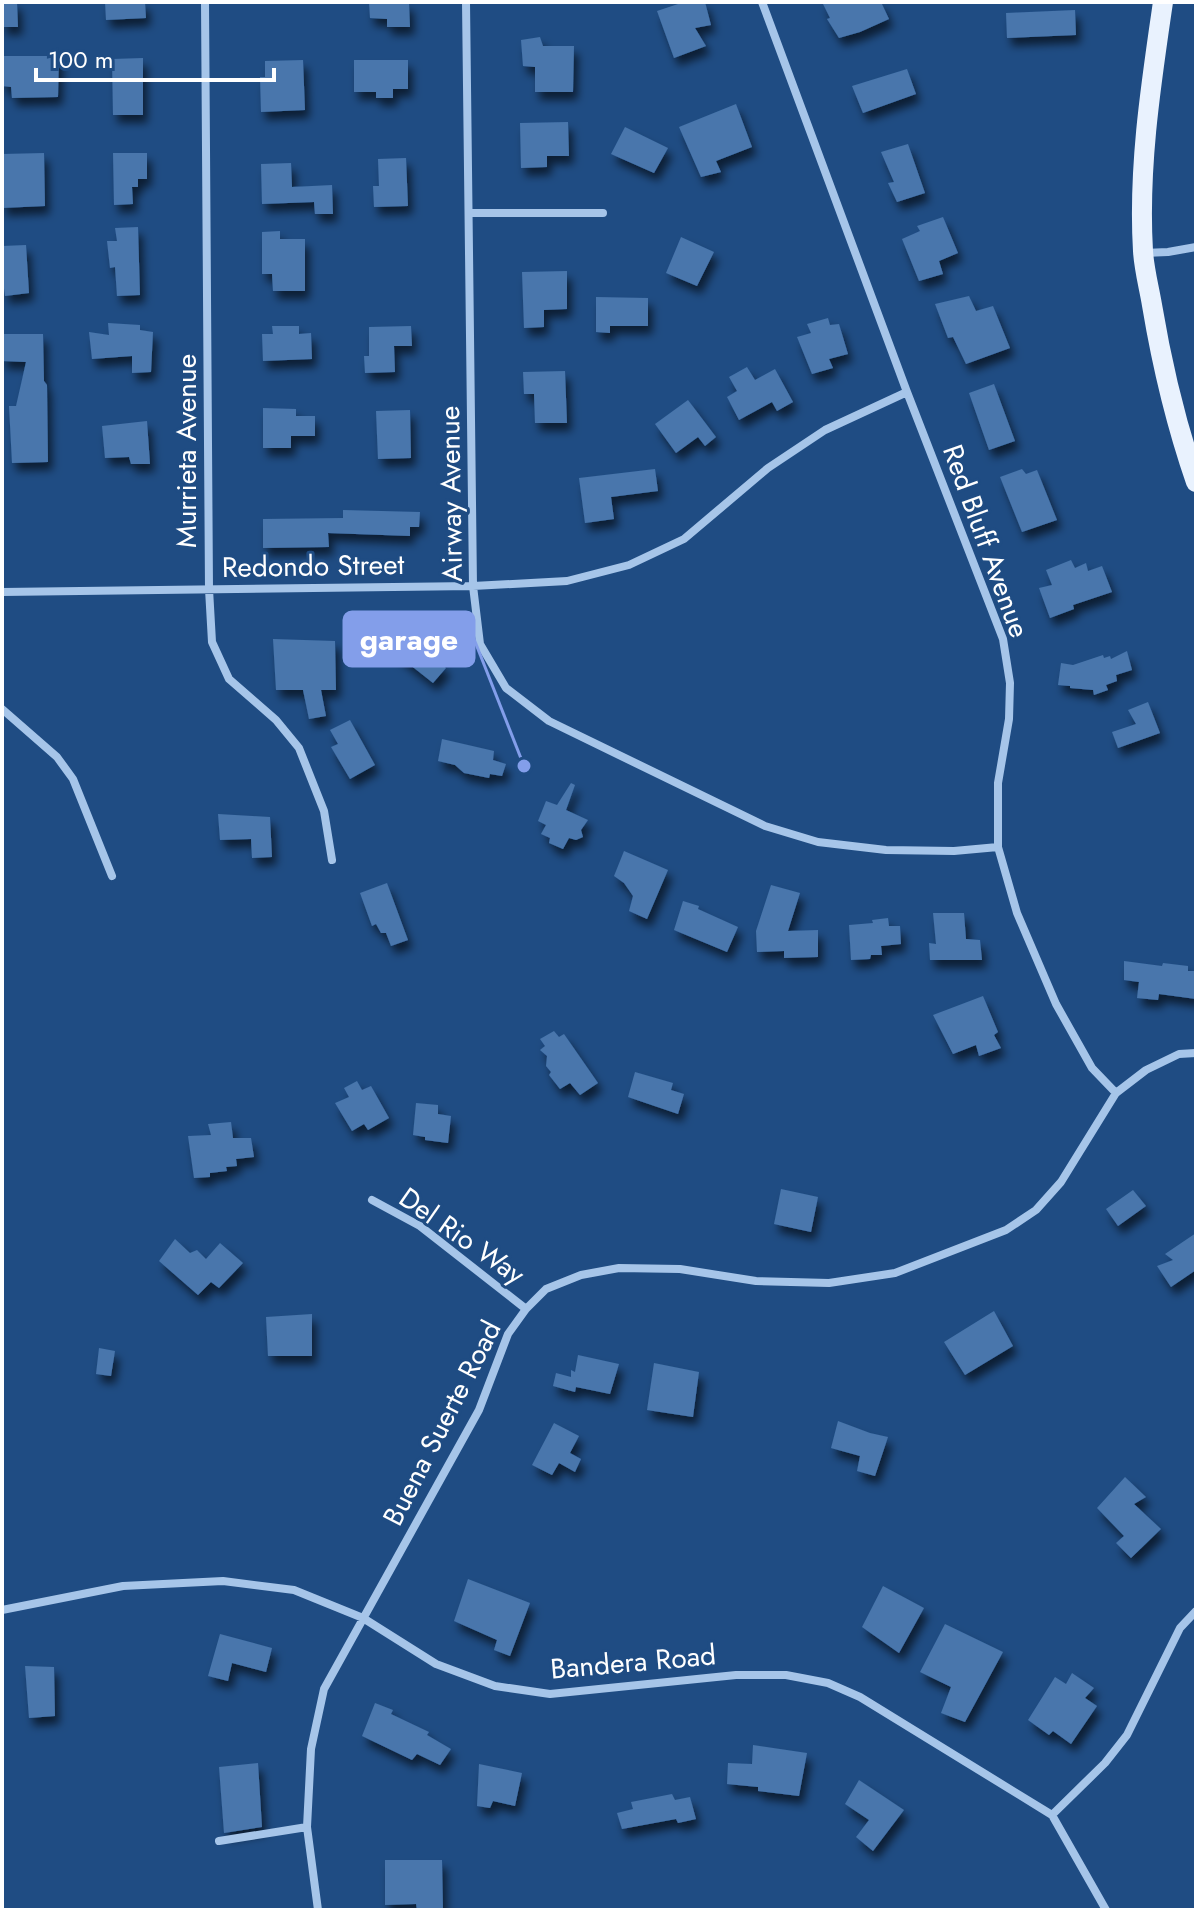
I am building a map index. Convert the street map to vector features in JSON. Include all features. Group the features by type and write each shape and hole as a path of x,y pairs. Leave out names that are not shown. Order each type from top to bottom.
{"main road":[{"path":"1163,2 1143,184 1143,253 1159,351 1196,482"}],"street":[{"name":"Murrieta Avenue","path":"205,2 209,589 212,642 229,679 276,720 299,748 324,811 332,860"},
{"name":"Airway Avenue","path":"466,2 473,586 480,644 506,688 549,721 765,826 818,842 886,850 954,851 998,847"},
{"name":"Red Bluff Avenue","path":"762,2 1003,639 1010,683 1009,719 998,783 998,847 1017,913 1056,1004 1092,1068 1116,1093"},
{"path":"470,213 603,213"},
{"path":"1143,253 1196,247"},
{"name":"Redondo Street","path":"2,592 473,586 567,581 629,565 684,539 768,468 825,430 907,392"},
{"path":"2,709 57,757 73,779 112,876"},
{"name":"Buena Suerte Road","path":"318,1910 307,1827 311,1749 324,1689 479,1410 508,1334 546,1289 581,1275 619,1268 680,1269 756,1281 829,1283 895,1273 1006,1230 1036,1210 1061,1182 1116,1093 1146,1070 1179,1054 1196,1053"},
{"name":"Del Rio Way","path":"372,1200 420,1226 526,1309"},
{"name":"Bandera Road","path":"2,1610 123,1586 223,1581 294,1590 363,1618 436,1664 495,1686 550,1694 736,1675 786,1675 828,1683 860,1697 1052,1815 1106,1910"},
{"path":"1052,1815 1105,1763 1127,1735 1180,1628 1196,1611"},
{"path":"219,1841 307,1827"}],"building":[{"path":"2,2 17,2 18,27 2,27"},
{"path":"105,2 145,2 146,18 106,20"},
{"path":"369,2 409,3 410,27 387,27 387,19 370,18"},
{"path":"684,2 705,2 711,25 695,28 706,46 674,58 657,11"},
{"path":"822,2 881,2 889,19 839,38 827,19 830,18"},
{"path":"1075,10 1076,35 1007,38 1006,13"},
{"path":"540,37 543,46 574,46 573,92 535,92 535,67 523,66 521,40"},
{"path":"2,56 59,56 58,97 12,98 11,87 2,86"},
{"path":"143,58 143,115 113,115 112,59"},
{"path":"303,60 305,110 261,112 260,77 265,77 265,61"},
{"path":"354,60 408,60 408,89 393,89 393,98 376,98 376,92 354,92"},
{"path":"907,69 916,94 863,113 852,86"},
{"path":"736,104 752,147 716,161 721,172 701,177 679,127"},
{"path":"568,122 569,156 547,156 547,167 521,168 520,123"},
{"path":"625,127 668,148 654,173 611,154"},
{"path":"908,144 925,193 897,202 888,183 894,182 881,152"},
{"path":"44,153 45,206 2,208 2,154"},
{"path":"113,153 147,153 147,179 138,179 138,187 132,187 133,204 114,205"},
{"path":"406,158 408,206 374,207 373,186 379,186 378,159"},
{"path":"291,163 292,187 332,185 333,214 315,214 314,202 262,204 261,164"},
{"path":"943,217 958,253 939,261 943,274 919,281 902,239 920,231 917,226"},
{"path":"138,227 140,295 117,296 115,267 110,268 107,241 117,241 115,228"},
{"path":"280,231 280,239 305,239 305,291 273,291 272,274 262,274 262,232"},
{"path":"681,237 714,252 697,286 666,273"},
{"path":"26,245 29,293 5,296 2,246"},
{"path":"567,271 567,309 544,310 544,327 524,328 522,272"},
{"path":"969,296 976,311 993,306 1010,348 966,364 953,337 948,338 935,304"},
{"path":"596,297 648,298 648,326 610,326 610,333 596,332"},
{"path":"828,318 830,325 839,324 848,354 829,359 833,368 812,374 797,337 811,333 807,324"},
{"path":"108,323 140,325 140,330 153,332 151,372 132,373 132,356 92,359 89,332 109,335"},
{"path":"272,326 299,326 299,334 311,333 312,359 263,361 262,334 273,334"},
{"path":"411,326 412,346 394,346 395,372 365,373 364,356 369,356 369,327"},
{"path":"2,334 43,334 48,462 12,463 9,406 16,406 26,362 2,361"},
{"path":"747,367 755,380 775,369 793,402 777,411 772,402 739,420 727,397 737,391 729,377"},
{"path":"565,371 567,423 535,423 534,394 524,394 523,372"},
{"path":"994,384 1015,441 989,450 969,393"},
{"path":"688,400 716,437 705,446 698,437 676,453 655,424"},
{"path":"263,408 296,409 296,416 315,416 315,436 291,436 291,448 263,448"},
{"path":"410,410 411,458 378,459 376,411"},
{"path":"147,421 150,464 131,464 129,457 105,458 102,426"},
{"path":"655,469 658,491 611,497 614,519 585,523 579,478"},
{"path":"1022,469 1026,474 1037,470 1057,520 1022,532 1000,477"},
{"path":"343,510 420,512 419,527 410,527 410,536 328,533 329,547 263,548 263,519 343,518"},
{"path":"1071,560 1075,568 1086,563 1088,571 1102,566 1112,592 1073,605 1074,609 1050,618 1039,588 1052,585 1046,570"},
{"path":"402,623 433,651 430,654 446,668 433,683 385,645"},
{"path":"273,639 335,641 336,690 321,690 326,716 309,719 303,690 276,690"},
{"path":"1127,651 1132,670 1116,675 1117,681 1106,685 1108,690 1094,695 1093,690 1058,685 1061,663 1073,665 1103,655 1111,659"},
{"path":"1148,702 1160,733 1118,748 1112,732 1136,724 1128,710"},
{"path":"350,720 375,765 350,779 331,747 338,744 330,730"},
{"path":"442,739 494,751 493,760 506,764 502,776 490,774 489,778 464,773 455,765 438,761"},
{"path":"571,783 575,785 566,810 588,820 581,830 583,837 576,840 569,838 563,849 549,843 550,838 541,834 546,825 538,821 546,801 557,805"},
{"path":"218,814 270,817 272,857 252,858 251,839 220,840"},
{"path":"624,851 668,870 647,919 629,911 633,896 624,883 614,876"},
{"path":"387,883 408,940 391,946 386,933 381,933 376,924 372,926 360,893"},
{"path":"771,885 800,893 788,931 818,930 818,957 784,958 784,951 757,952 756,931"},
{"path":"683,901 738,927 727,952 674,930"},
{"path":"933,913 964,913 966,939 980,940 982,960 930,960 929,943 936,944"},
{"path":"888,918 889,926 900,926 901,944 881,946 882,955 871,955 870,959 851,960 849,925"},
{"path":"1124,961 1188,966 1188,971 1194,971 1196,999 1159,994 1158,1000 1137,998 1139,982 1124,980"},
{"path":"983,996 1001,1048 979,1056 976,1045 953,1054 933,1015"},
{"path":"554,1031 559,1037 564,1034 598,1083 580,1095 570,1083 560,1089 549,1075 547,1056 540,1050 545,1046 540,1039"},
{"path":"635,1072 673,1083 671,1090 684,1094 678,1114 628,1097"},
{"path":"357,1081 362,1090 371,1086 389,1118 368,1130 364,1124 352,1131 335,1103 349,1097 344,1088"},
{"path":"416,1103 438,1105 438,1114 451,1116 448,1143 413,1135"},
{"path":"231,1122 233,1138 251,1138 254,1157 236,1159 237,1166 210,1173 210,1177 194,1178 188,1136 211,1135 208,1124"},
{"path":"781,1189 818,1197 811,1232 774,1224"},
{"path":"1133,1190 1146,1206 1118,1226 1106,1209"},
{"path":"1196,1233 1196,1270 1171,1287 1157,1266 1173,1260 1165,1254"},
{"path":"175,1239 190,1253 197,1250 206,1259 220,1243 243,1263 219,1288 211,1282 198,1295 159,1261"},
{"path":"994,1311 1013,1346 965,1375 944,1342"},
{"path":"312,1314 312,1356 268,1356 266,1317"},
{"path":"99,1348 115,1351 111,1376 96,1374"},
{"path":"578,1355 619,1364 610,1394 576,1387 575,1392 553,1386 556,1373 571,1377"},
{"path":"654,1363 699,1372 693,1417 647,1410"},
{"path":"838,1421 888,1437 875,1476 857,1471 860,1456 831,1448"},
{"path":"554,1423 579,1436 570,1453 581,1459 575,1472 559,1463 552,1475 532,1465"},
{"path":"1125,1477 1146,1497 1134,1504 1161,1529 1131,1558 1116,1543 1124,1536 1097,1508"},
{"path":"468,1579 530,1603 510,1656 494,1650 497,1640 454,1621"},
{"path":"883,1586 924,1608 899,1653 862,1627"},
{"path":"945,1624 1003,1652 965,1722 941,1713 951,1687 920,1672"},
{"path":"220,1634 272,1648 266,1672 232,1663 228,1681 208,1676"},
{"path":"25,1666 54,1667 55,1716 29,1718"},
{"path":"1072,1673 1094,1688 1085,1698 1097,1706 1071,1744 1053,1731 1049,1735 1028,1720 1055,1677 1066,1684"},
{"path":"375,1703 393,1710 391,1714 429,1732 427,1735 451,1749 440,1765 417,1754 412,1760 362,1736"},
{"path":"753,1745 807,1753 799,1796 727,1784 728,1763 752,1764"},
{"path":"258,1763 262,1827 224,1833 219,1767"},
{"path":"479,1764 522,1773 515,1806 493,1801 490,1808 477,1806"},
{"path":"859,1780 904,1810 873,1851 856,1837 869,1820 845,1804"},
{"path":"672,1794 675,1800 690,1797 696,1819 678,1823 676,1819 622,1829 617,1813 633,1809 631,1802"},
{"path":"385,1860 442,1860 443,1910 417,1910 416,1904 385,1905"}],"place":[{"name":"garage","path":"524,766"}]}
